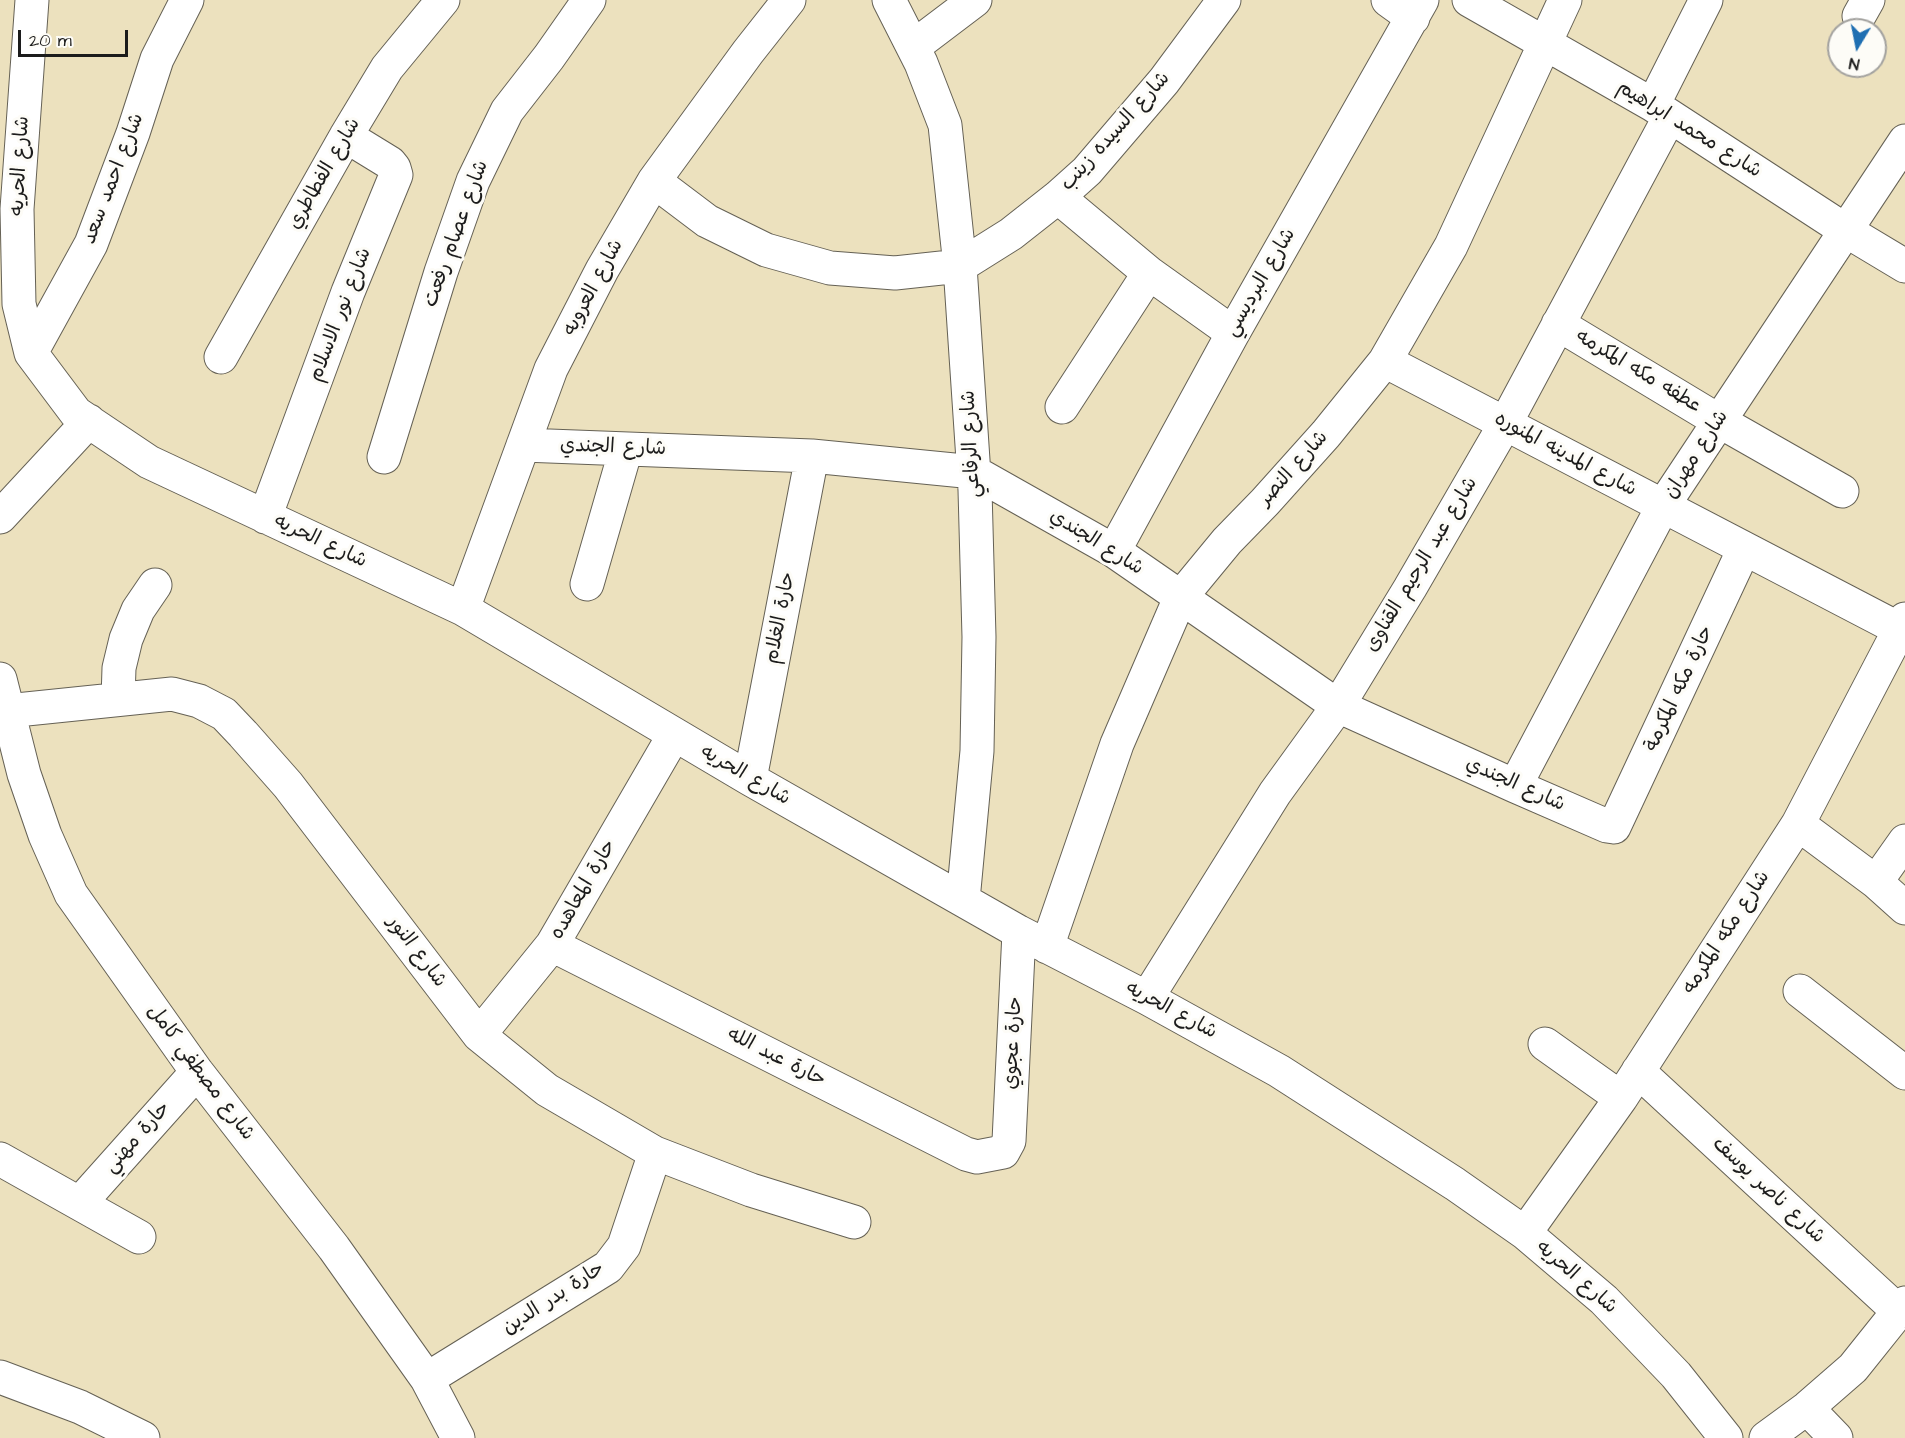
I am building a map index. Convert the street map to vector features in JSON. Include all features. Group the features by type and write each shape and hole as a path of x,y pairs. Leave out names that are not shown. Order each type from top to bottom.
{"street":[{"name":"شارع الحريه","path":"32,0 17,209 19,304 31,353 76,413 150,462 463,609 674,735 963,900 1279,1071 1455,1184 1525,1233 1604,1300 1676,1375 1726,1438"},
{"name":"شارع احمد سعد","path":"31,353 91,244 158,59 187,0"},
{"name":"شارع الفطاطري","path":"221,357 346,135 387,68 443,0"},
{"name":"شارع عصام رفعت","path":"384,458 441,272 473,181 507,111 589,0"},
{"name":"شارع العروبه","path":"463,609 551,369 602,270 654,181 789,0"},
{"name":"شارع الرفاعي","path":"889,0 913,47 945,125 960,266 974,472 980,637 977,751 963,900"},
{"path":"913,47 975,0"},
{"name":"شارع السيده زينب","path":"960,266 1011,234 1087,171 1164,81 1224,0"},
{"name":"شارع محمد ابراهيم","path":"1469,0 1662,110 1845,230 1905,266"},
{"name":"شارع النصر","path":"1033,939 1180,598 1227,541 1326,434 1384,361 1451,246 1565,0"},
{"name":"شارع عبد الرحيم القناوى","path":"1147,998 1275,793 1338,705 1410,588 1505,424 1558,324 1662,110 1706,0"},
{"name":"شارع البرديسي","path":"1114,551 1408,6"},
{"name":"شارع نور الاسلام","path":"265,517 348,292 396,175 390,163 346,135"},
{"name":"شارع مهران","path":"1515,786 1663,506 1845,230 1904,146"},
{"path":"654,181 707,221 766,250 830,268 895,273 960,266"},
{"path":"1058,197 1149,273 1233,333"},
{"path":"1062,407 1149,273"},
{"name":"عطفه مكه المكرمه","path":"1558,324 1719,421 1842,491"},
{"name":"شارع المدينه المنوره","path":"1384,361 1744,549 1903,627"},
{"path":"0,517 89,422"},
{"name":"شارع الجندي","path":"523,445 812,456 974,472 1114,551 1338,705 1515,786 1606,826 1614,827"},
{"path":"587,584 626,449"},
{"name":"حارة الغلام","path":"750,779 812,456"},
{"name":"حارة مكه المكرمة","path":"1614,827 1744,549"},
{"path":"118,699 119,668 126,639 138,610 155,585"},
{"name":"شارع مكه المكرمه","path":"1525,1233 1629,1084 1798,824 1903,627"},
{"name":"شارع مصطفي كامل","path":"0,679 24,774 45,835 71,894 197,1072 334,1248 427,1378 458,1438"},
{"name":"شارع النور","path":"7,711 172,694 199,701 224,714 288,786 479,1035 547,1090 655,1153 751,1190 854,1222"},
{"name":"حارة المعاهده","path":"479,1035 552,945 674,735"},
{"path":"1798,824 1876,882 1905,908"},
{"path":"1876,882 1905,841"},
{"name":"حارة عجوي","path":"1003,1152 1009,1141 1033,939"},
{"name":"حارة عبد الله","path":"552,945 966,1154 977,1157 1003,1152"},
{"path":"1800,991 1905,1073"},
{"name":"شارع ناصر يوسف","path":"1545,1044 1629,1084 1902,1307"},
{"name":"حارة مهني","path":"80,1203 197,1072"},
{"name":"حارة بدر الدين","path":"427,1378 608,1267 624,1246 655,1153"},
{"path":"0,1159 139,1237"},
{"path":"1766,1438 1807,1408 1853,1368 1902,1307"},
{"path":"0,1377 80,1407 143,1438"},
{"path":"1807,1408 1836,1438"}]}
